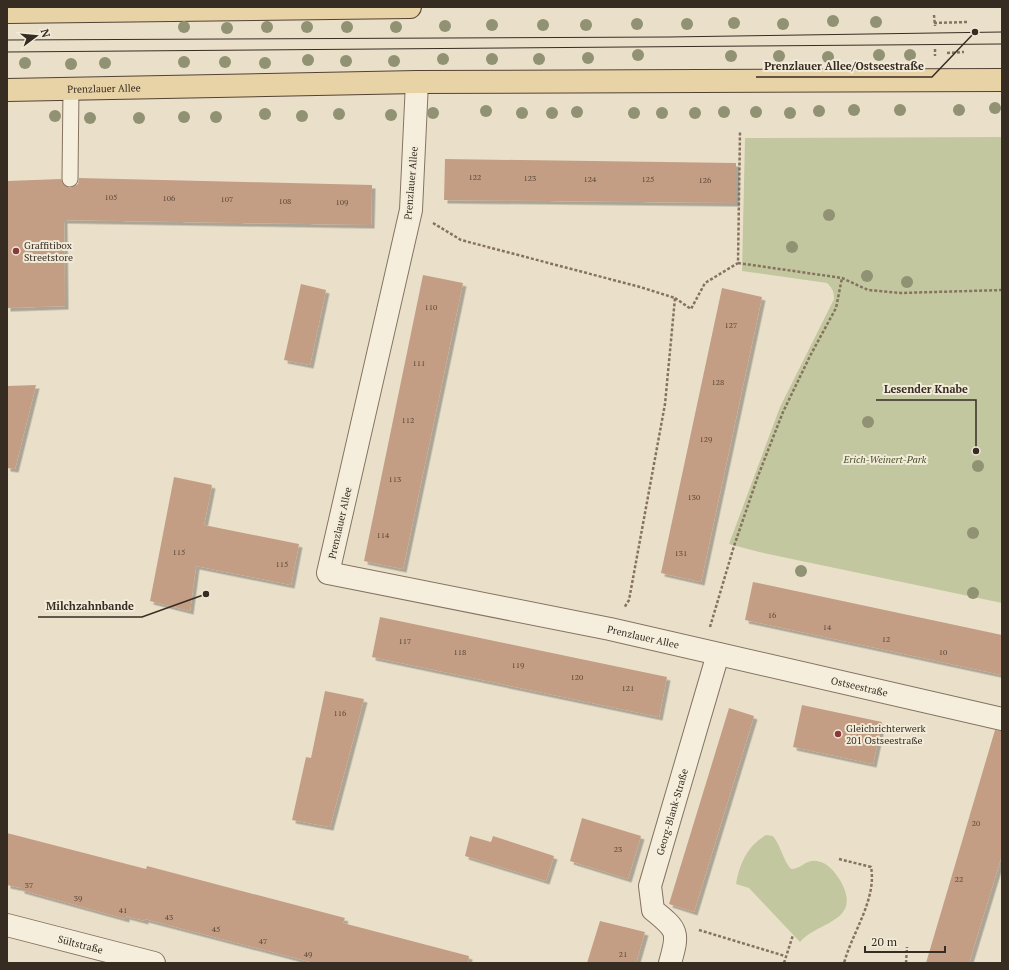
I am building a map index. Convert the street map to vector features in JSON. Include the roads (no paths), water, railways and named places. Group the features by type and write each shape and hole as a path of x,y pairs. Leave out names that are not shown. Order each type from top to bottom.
{"main road":[{"path":"7,12 410,7"},
{"name":"Prenzlauer Allee","path":"7,90 417,82 1002,80"}],"street":[{"name":"Prenzlauer Allee","path":"417,82 410,210 328,573 610,629 711,652"},
{"name":"Ostseestraße","path":"711,652 1002,719"},
{"name":"Georg-Blank-Straße","path":"670,963 676,940 672,926 653,910 650,886 711,652"},
{"name":"Sültstraße","path":"7,925 154,963"}],"lane":[{"path":"70,179 71,88"}],"tram line":[{"path":"7,40 669,37 1002,32"},
{"path":"7,52 1002,44"}],"place":[{"name":"Prenzlauer Allee/Ostseestraße","path":"975,32"},
{"name":"Graffitibox Streetstore","path":"16,251"},
{"name":"Lesender Knabe","path":"976,451"},
{"name":"Milchzahnbande","path":"206,594"},
{"name":"Gleichrichterwerk 201 Ostseestraße","path":"838,734"}],"park label":[{"name":"Erich-Weinert-Park","path":"885,459"}]}
